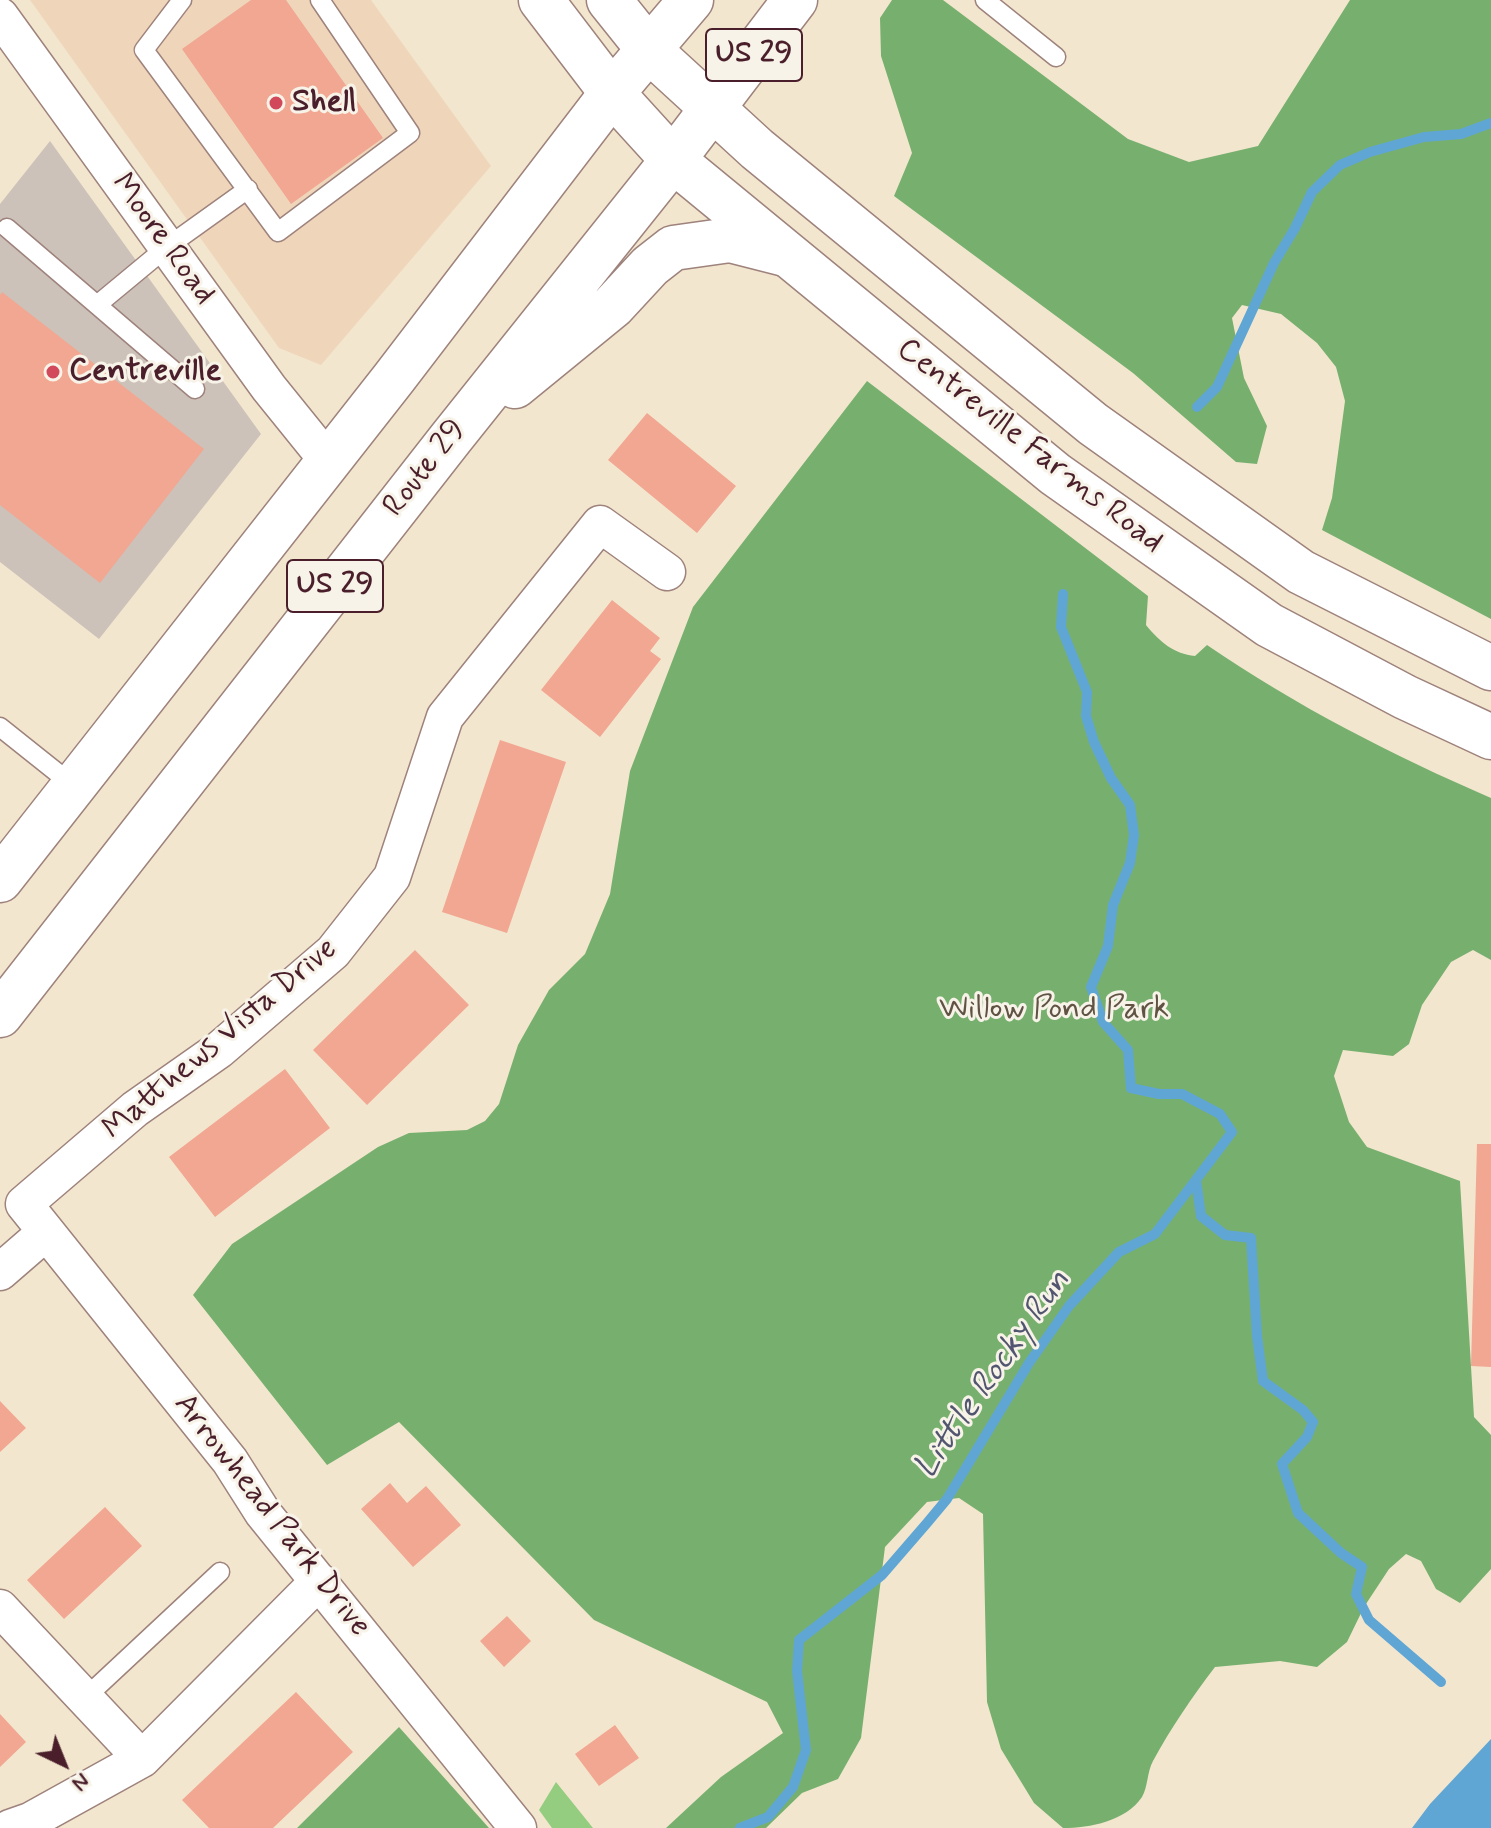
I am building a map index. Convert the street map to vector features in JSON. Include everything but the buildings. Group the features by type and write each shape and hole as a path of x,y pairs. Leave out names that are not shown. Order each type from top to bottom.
{"main road":[{"name":"Centreville Farms Road","path":"541,0 612,93 673,160 1055,474 1269,625 1405,697 1491,737"},
{"name":"Centreville Farms Road","path":"609,0 649,50 757,149 1093,424 1301,572 1491,668"},
{"name":"US 29","path":"0,880 612,93 691,0"},
{"name":"Route 29","path":"0,1015 451,438 673,160 795,0"},
{"path":"451,438 613,306 650,266 673,248 730,240 785,254"}],"street":[{"name":"Moore Road","path":"0,16 269,388 328,461"},
{"name":"Matthews Vista Drive","path":"24,1204 135,1109 219,1050 333,952 392,877 445,717 600,524 667,572"},
{"name":"Arrowhead Park Drive","path":"24,1204 230,1461 263,1513 518,1828"},
{"path":"0,1272 45,1233"},
{"path":"10,1828 30,1821 142,1759 319,1581"},
{"path":"0,1608 142,1759"}],"lane":[{"path":"182,0 144,50 278,232 410,133 320,0"},
{"path":"985,0 1056,57"},
{"path":"97,305 167,247 248,189"},
{"path":"7,228 195,389"},
{"path":"0,727 74,786"},
{"path":"85,1698 220,1572"}],"shaded area":[{"path":"30,0 371,0 491,166 321,365 279,348"},
{"path":"50,141 261,434 99,639 0,562 0,204"}],"green space":[{"path":"892,0 943,0 1128,139 1189,162 1258,146 1350,0 1491,0 1491,619 1322,530 1332,498 1345,401 1336,367 1317,343 1281,314 1242,305 1232,318 1244,378 1267,426 1257,464 1236,462 1133,373 894,196 912,153 881,56 880,18"},
{"name":"Willow Pond Park","path":"867,381 1148,596 1146,625 1168,646 1195,656 1207,645 1275,689 1345,728 1491,798 1491,960 1473,950 1451,962 1422,1005 1409,1044 1393,1056 1343,1050 1334,1076 1349,1122 1367,1147 1460,1181 1474,1417 1491,1435 1491,1569 1460,1603 1436,1589 1421,1561 1406,1554 1389,1569 1364,1607 1347,1642 1317,1667 1280,1661 1215,1667 1182,1713 1151,1765 1142,1797 1127,1812 1107,1822 1084,1827 1063,1828 1034,1803 1001,1749 987,1702 983,1514 959,1498 927,1502 885,1547 861,1738 838,1779 802,1793 766,1828 666,1828 721,1777 783,1733 767,1702 594,1620 399,1422 327,1465 193,1295 232,1244 378,1147 409,1133 467,1130 485,1121 499,1104 518,1045 549,990 585,954 610,894 630,771 693,607"},
{"path":"399,1727 489,1828 297,1828"},
{"path":"556,1782 593,1828 552,1828 539,1810"}],"water":[{"path":"1491,1739 1491,1828 1412,1828 1430,1804"}],"waterway":[{"name":"Little Rocky Run","path":"1197,407 1217,387 1274,263 1312,192 1340,165 1370,152 1424,137 1461,134 1491,123"},
{"name":"Little Rocky Run","path":"740,1828 768,1817 793,1787 806,1750 797,1671 799,1640 882,1575 927,1523 947,1499 1029,1363 1069,1306 1119,1252 1155,1234 1232,1132 1220,1114 1182,1094 1159,1094 1131,1088 1128,1050 1103,1022 1091,987 1108,946 1113,905 1130,863 1134,835 1130,805 1111,778 1086,716 1087,692 1061,627 1063,594"},
{"path":"1196,1180 1201,1216 1225,1235 1251,1238 1263,1381 1303,1410 1313,1422 1307,1437 1282,1464 1298,1513 1341,1553 1362,1567 1356,1594 1369,1620 1441,1682"}],"place":[{"name":"Shell","path":"276,103"},
{"name":"Centreville","path":"53,372"}]}
